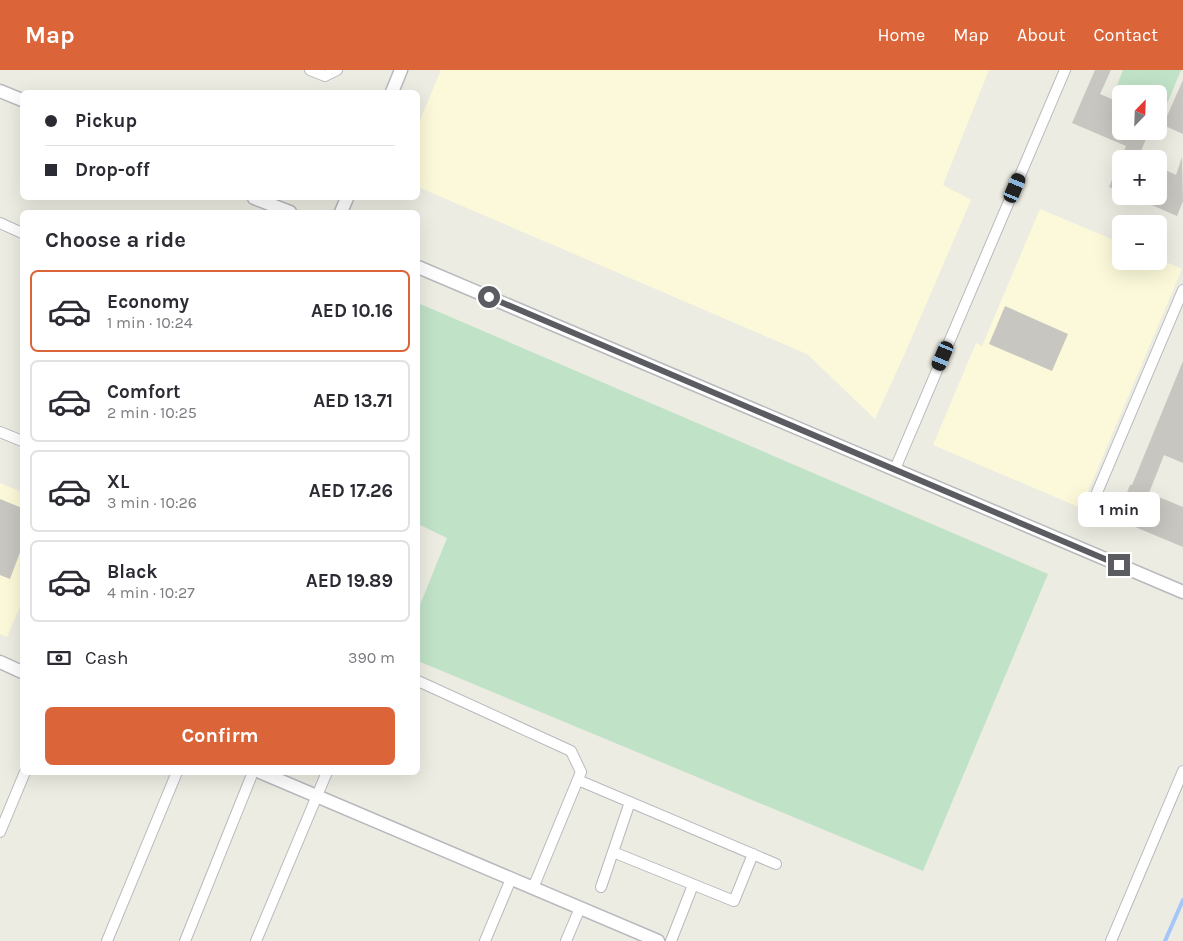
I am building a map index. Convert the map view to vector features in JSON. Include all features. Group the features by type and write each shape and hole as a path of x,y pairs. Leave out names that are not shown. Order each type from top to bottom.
{"street":[{"path":"310,70 325,76 337,70"},
{"path":"393,90 401,70"},
{"path":"895,469 1065,70"},
{"path":"0,91 20,99"},
{"path":"259,200 285,210"},
{"path":"0,223 20,232"},
{"path":"420,268 1183,592"},
{"path":"1090,509 1183,290"},
{"path":"0,432 20,440"},
{"path":"0,662 20,671"},
{"path":"420,683 571,751 581,772 532,888"},
{"path":"1111,941 1183,771"},
{"path":"0,832 24,775"},
{"path":"107,941 176,775"},
{"path":"185,941 252,775"},
{"path":"267,775 658,941"},
{"path":"256,941 326,775"},
{"path":"578,780 776,864"},
{"path":"601,887 630,802"},
{"path":"613,852 734,901 753,854"},
{"path":"485,941 511,879"},
{"path":"671,941 693,885"},
{"path":"566,941 580,908"}],"shaded area":[{"path":"441,70 989,70 943,185 971,200 875,419 807,354 420,188 420,120"},
{"path":"1040,209 1112,239 1112,270 1167,270 1167,262 1182,269 1081,508 933,445 976,343 982,346"},
{"path":"0,483 20,491 20,607 7,637 0,634"}],"green space":[{"path":"1123,70 1181,70 1168,101 1168,85 1117,85"},
{"path":"420,304 1048,574 923,871 420,662 420,605 447,538 420,525"}],"building":[{"path":"1095,70 1111,70 1100,94 1112,99 1112,140 1145,140 1142,150 1124,150 1126,146 1072,123"},
{"path":"1183,80 1183,134 1168,127 1168,114"},
{"path":"1182,157 1183,201 1177,216 1152,205 1167,205 1167,171 1176,175"},
{"path":"1005,306 1068,334 1052,371 989,344"},
{"path":"1183,361 1183,463 1164,455 1149,493 1183,507 1183,547 1116,519"},
{"path":"0,499 20,507 20,552 10,579 0,575"}],"waterway":[{"path":"1165,941 1183,900"}],"route":[{"path":"489,297 1119,565"}]}
